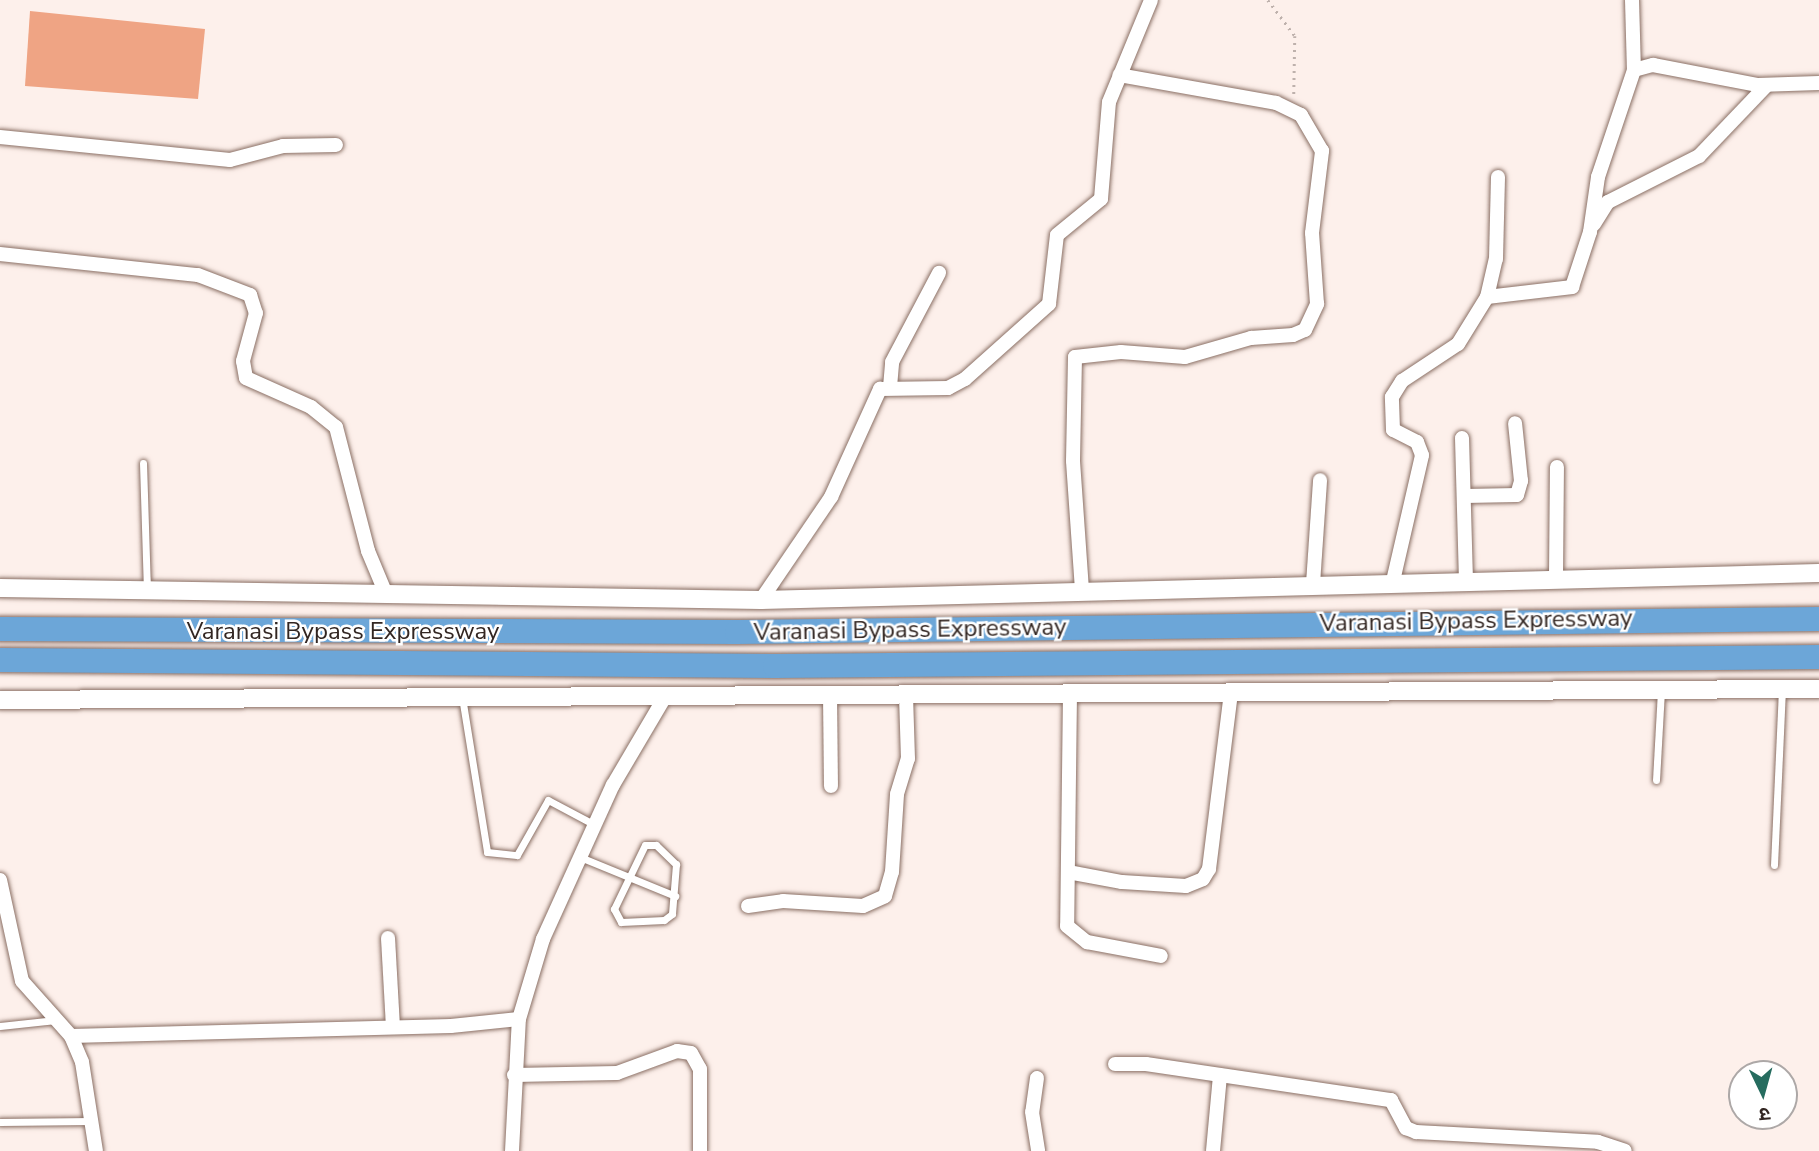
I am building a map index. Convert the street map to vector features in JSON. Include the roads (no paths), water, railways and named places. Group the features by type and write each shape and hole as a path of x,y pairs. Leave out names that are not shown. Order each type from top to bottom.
{"highway":[{"name":"Varanasi Bypass Expressway","path":"0,629 737,632 1819,619"},
{"name":"Varanasi Bypass Expressway","path":"0,660 802,666 1819,657"}],"street":[{"path":"761,600 831,497 874,397 890,387 931,390 965,379 1049,304 1057,235 1101,199 1105,124 1119,75 1151,0"},
{"path":"1486,298 1572,287 1590,232 1598,177 1634,70 1632,0"},
{"path":"1634,70 1653,65 1766,86 1819,83"},
{"path":"1082,590 1073,461 1075,357 1121,352 1153,358 1194,356 1251,338 1300,333 1313,319 1318,296 1312,233 1321,151 1295,109 1119,75"},
{"path":"1590,232 1608,202 1692,161 1766,86"},
{"path":"0,137 230,160 283,146 336,145"},
{"path":"1393,581 1422,455 1417,442 1392,430 1392,397 1402,381 1458,344 1486,298 1496,258 1498,177"},
{"path":"0,254 198,275 250,295 256,313 243,362 246,378 311,407 336,427 368,551 386,594"},
{"path":"890,387 892,362 939,274"},
{"path":"1465,496 1517,495 1521,481 1516,423"},
{"path":"1462,438 1465,579"},
{"path":"1556,467 1556,577"},
{"path":"1313,584 1320,480"},
{"path":"0,588 761,600 1465,579 1819,573"},
{"path":"0,699 1819,689"},
{"path":"1068,872 1186,886 1203,879 1209,869 1231,692"},
{"path":"1070,693 1067,926 1075,936 1161,956"},
{"path":"830,694 831,786"},
{"path":"748,906 783,901 863,906 885,896 892,872 897,794 908,759 906,694"},
{"path":"512,1151 519,1019 543,939 595,825 666,695"},
{"path":"0,880 22,981 71,1036 82,1062 96,1151"},
{"path":"388,938 393,1027"},
{"path":"71,1036 393,1027 519,1019"},
{"path":"514,1075 617,1073 677,1051 691,1053 700,1069 700,1151"},
{"path":"1115,1064 1220,1075 1391,1100 1411,1131 1502,1145 1598,1142 1625,1151"},
{"path":"1213,1151 1220,1075"},
{"path":"1037,1078 1032,1112 1038,1151"}],"lane":[{"path":"143,463 147,590"},
{"path":"1774,865 1782,689"},
{"path":"1656,780 1661,690"},
{"path":"461,697 487,852 517,855 548,800 595,825"},
{"path":"645,845 656,845 676,864 675,896 670,918 621,922 614,909 628,877 645,845"},
{"path":"580,858 675,896"},
{"path":"0,1026 56,1020"},
{"path":"0,1122 91,1121"}]}
